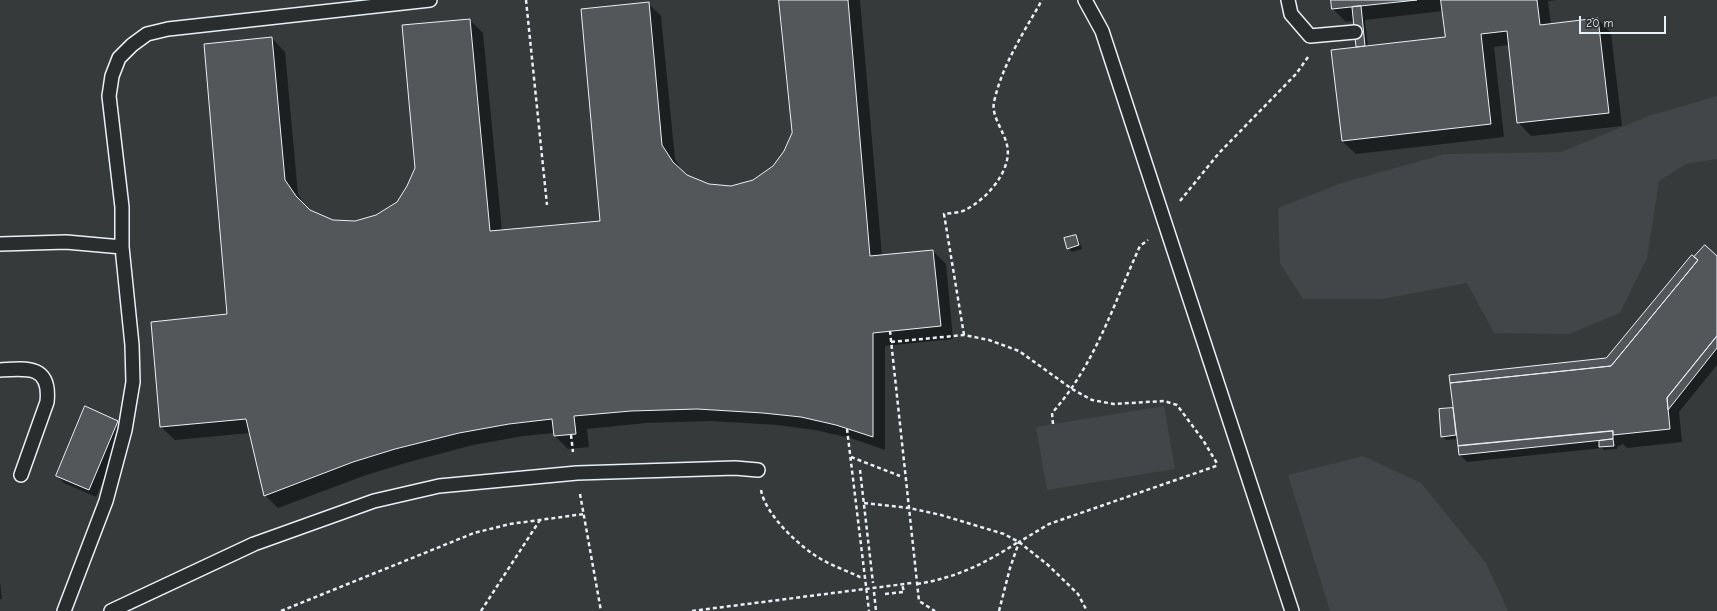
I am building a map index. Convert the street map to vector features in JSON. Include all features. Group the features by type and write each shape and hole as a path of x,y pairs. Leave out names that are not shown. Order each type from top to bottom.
{"lane":[{"path":"64,611 106,501 125,430 134,382 132,345 122,247 122,207 109,96 112,76 119,58 132,45 147,34 168,29 430,0"},
{"path":"1085,0 1102,31 1292,611"},
{"path":"1288,0 1291,14 1310,36 1355,32"},
{"path":"0,244 66,242 122,247"},
{"path":"0,370 28,368 38,373 45,382 48,391 47,402 21,475"},
{"path":"111,611 254,544 374,501 439,486 577,473 735,468 758,470"}],"path":[{"path":"526,0 547,205"},
{"path":"964,335 944,214 964,211 983,198 996,184 1006,163 1007,146 998,123 994,104 999,84 1011,54 1042,0"},
{"path":"1053,424 1052,413 1072,389 1106,327 1140,246 1166,225 1219,153 1296,74 1312,52 1310,36"},
{"path":"890,331 919,601 935,611"},
{"path":"891,342 964,335 989,340 1019,351 1072,389 1092,400 1114,404 1133,404 1151,400 1164,401 1177,405 1203,440 1218,465"},
{"path":"847,428 869,611"},
{"path":"570,435 601,611"},
{"path":"917,584 937,581 962,573 992,559 1049,524 1242,456"},
{"path":"851,457 900,476"},
{"path":"758,470 762,500 775,518 794,538 813,554 860,577 865,577"},
{"path":"860,470 872,583"},
{"path":"864,503 909,508 941,515 1004,534 1019,542 1048,565 1078,594 1087,611"},
{"path":"281,611 474,533 510,524 584,514"},
{"path":"481,611 540,520"},
{"path":"999,611 1010,568 1019,542"},
{"path":"692,611 912,583"},
{"path":"885,594 904,592 902,584"},
{"path":"875,594 876,611"}],"shaded area":[{"path":"0,0 1717,0 1717,611 0,611"},
{"path":"1717,96 1717,159 1686,164 1659,181 1647,258 1620,313 1569,334 1494,333 1467,283 1382,299 1303,299 1280,263 1278,208 1342,183 1445,154 1561,152 1649,116"},
{"path":"1164,406 1175,469 1047,490 1036,427"},
{"path":"1363,456 1421,483 1486,563 1508,611 1330,611 1288,475"}],"building":[{"path":"779,0 848,0 870,256 933,250 941,326 873,333 873,437 836,425 801,417 763,413 697,409 631,411 574,416 576,434 554,436 552,419 509,424 459,433 395,449 353,462 264,496 246,419 160,427 151,322 227,314 204,44 272,37 285,180 296,196 310,210 333,220 355,221 376,215 397,202 407,186 415,168 402,25 470,19 490,231 600,221 581,9 649,2 662,145 673,162 687,175 709,184 731,186 753,180 773,166 784,151 792,133"},
{"path":"1331,0 1417,0 1332,9"},
{"path":"1441,0 1537,0 1540,25 1598,18 1609,113 1517,123 1507,31 1481,34 1491,124 1342,141 1331,50 1445,37"},
{"path":"1361,6 1365,46 1356,47 1352,7"},
{"path":"1076,235 1079,245 1067,249 1064,238"},
{"path":"1705,245 1717,256 1717,336 1667,398 1670,429 1613,435 1613,431 1458,446 1450,383 1611,366 1698,260 1694,257"},
{"path":"1692,255 1698,260 1611,366 1450,383 1449,375 1606,358"},
{"path":"1717,336 1717,348 1668,410 1667,398"},
{"path":"85,406 118,421 89,490 56,476"},
{"path":"1453,408 1456,435 1441,437 1439,409"},
{"path":"1613,431 1613,439 1459,455 1458,446"},
{"path":"1613,439 1614,446 1599,447 1599,441"}]}
